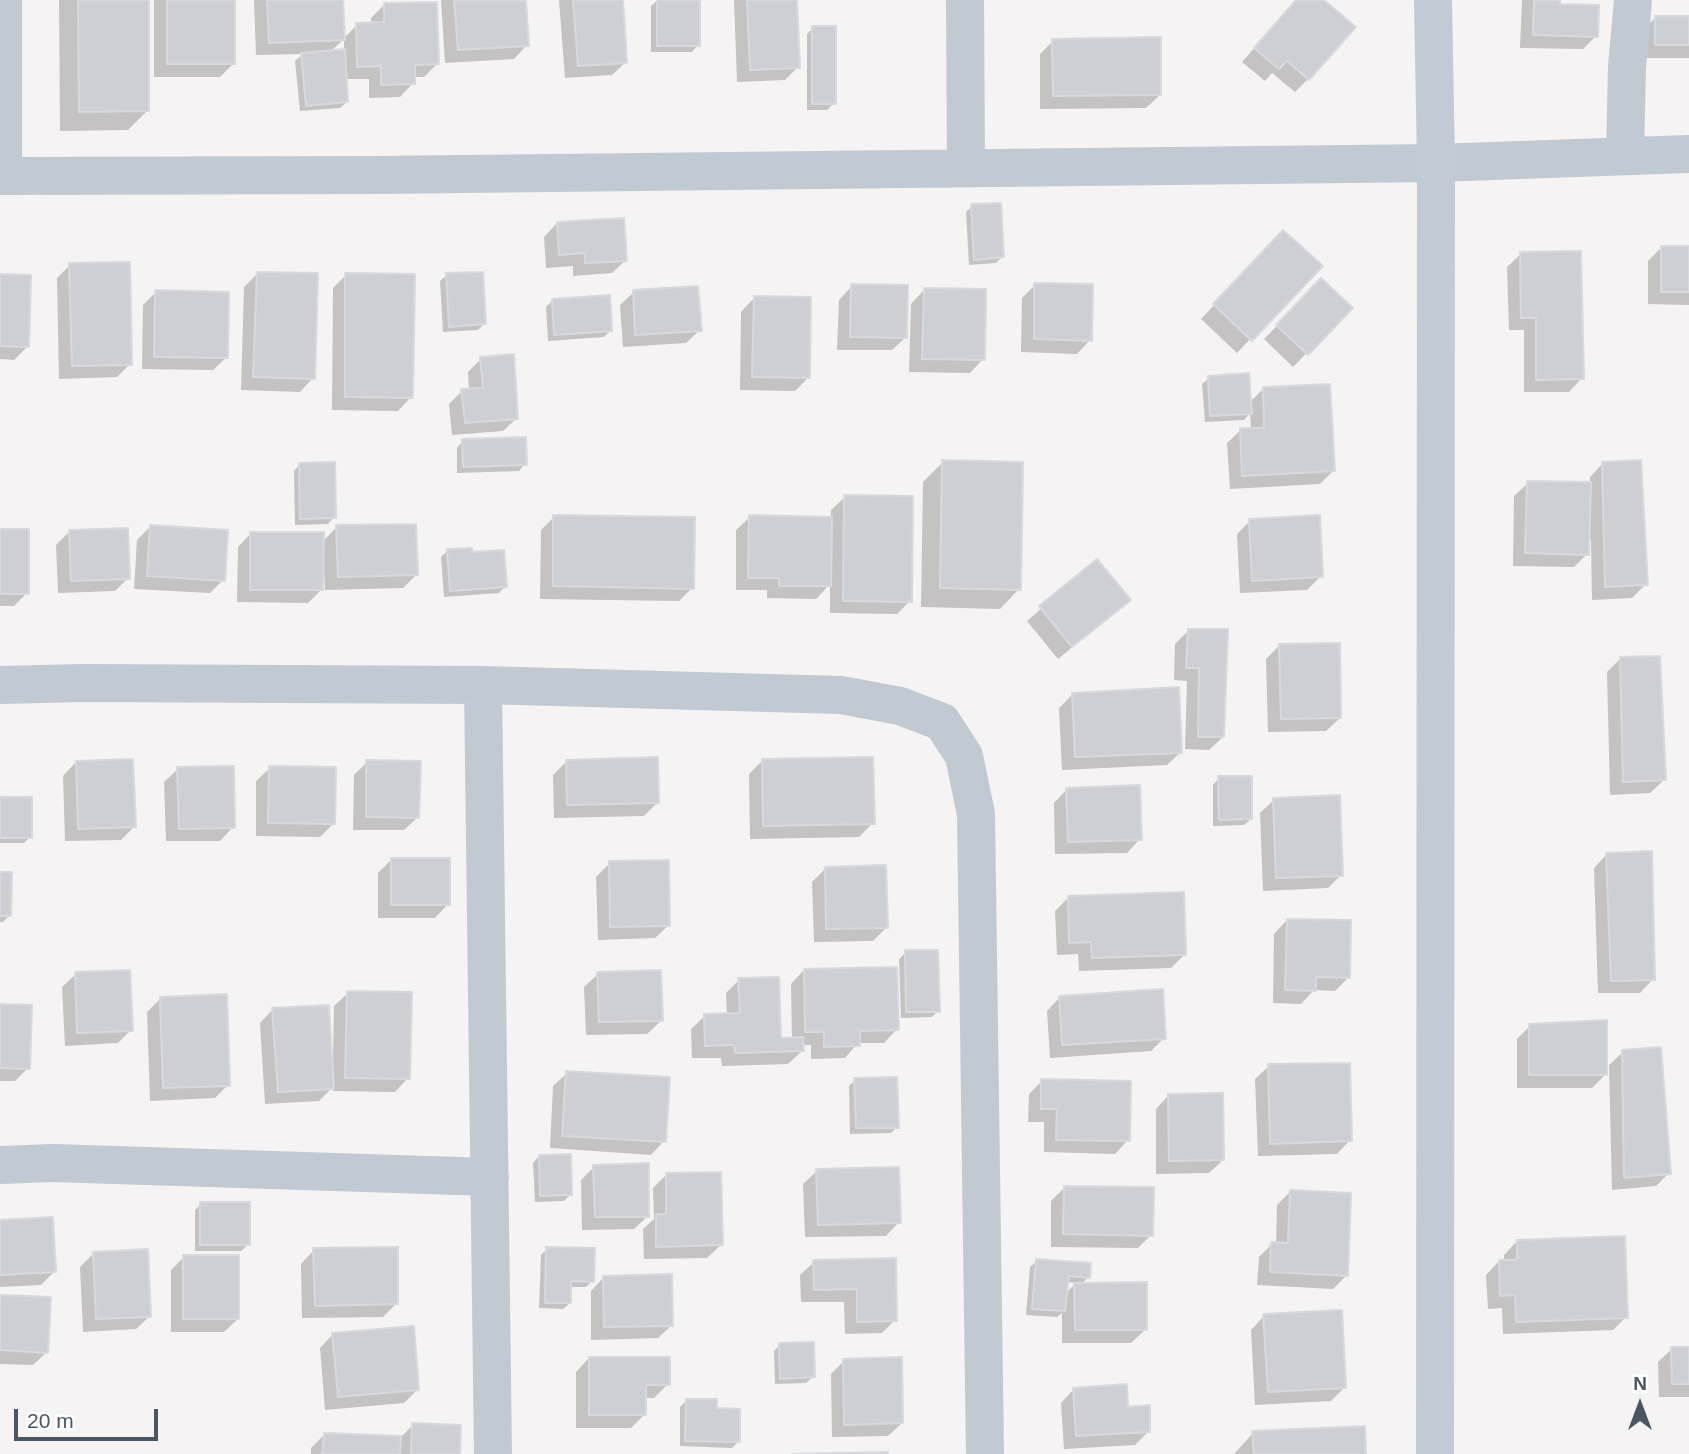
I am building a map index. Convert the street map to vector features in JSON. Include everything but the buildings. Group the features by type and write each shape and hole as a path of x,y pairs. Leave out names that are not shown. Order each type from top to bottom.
{"street":[{"path":"3,0 2,176 375,175 1436,163 1689,154"},
{"path":"965,0 966,168"},
{"path":"1433,0 1436,163 1435,1454"},
{"path":"1625,155 1627,67 1633,0"},
{"path":"0,685 483,685 841,695 900,706 942,722 964,756 976,814 985,1454"},
{"path":"483,685 493,1454"},
{"path":"0,1165 53,1163 489,1177"}]}
